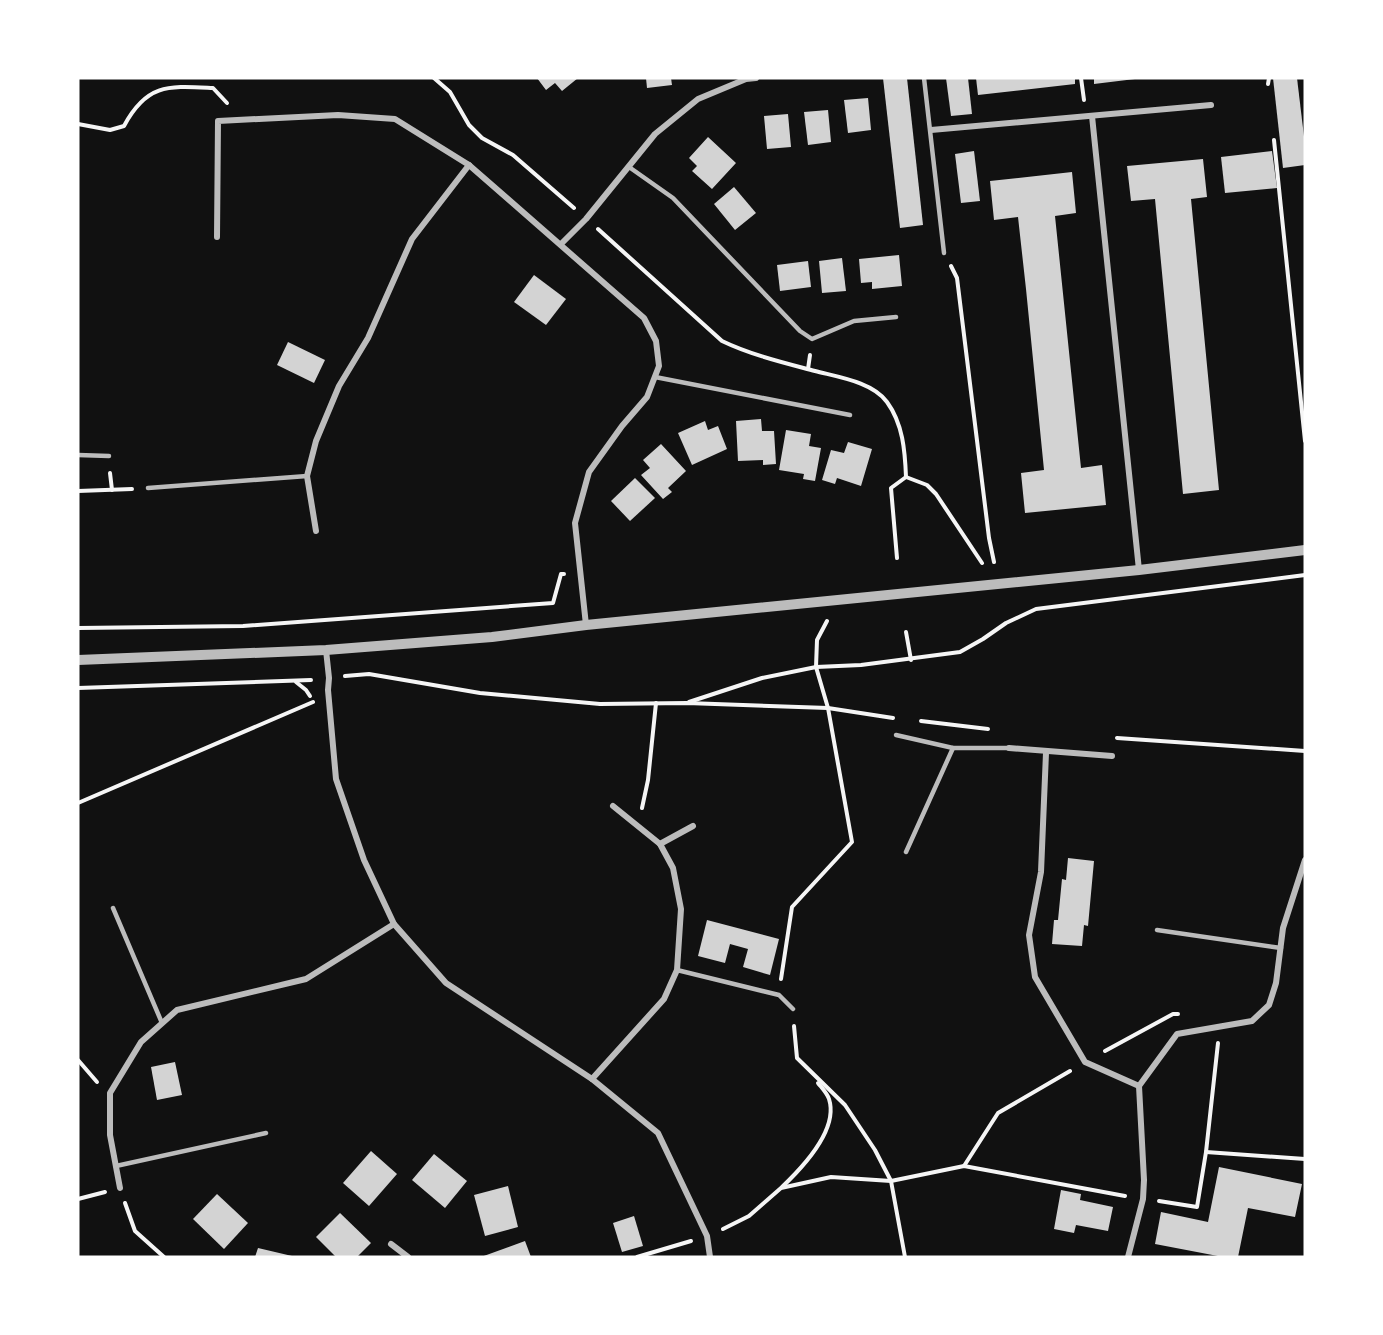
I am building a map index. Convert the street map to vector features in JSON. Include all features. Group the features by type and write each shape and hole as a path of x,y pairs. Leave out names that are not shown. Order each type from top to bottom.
{"street":[{"path":"561,244 586,219 656,134 698,99 746,79 756,78"},
{"path":"931,130 1211,105"},
{"path":"217,237 218,121 338,115 395,119 469,165 644,318 656,340 659,366 647,397 622,426 589,472 575,523 586,625"},
{"path":"1092,116 1139,570"},
{"path":"316,531 307,476 316,441 339,386 368,338 412,239 469,165"},
{"path":"78,660 326,650 492,638 586,625 1139,570 1305,550"},
{"path":"326,650 336,779 363,860 394,924 446,983 592,1079 658,1133 707,1236 710,1257"},
{"path":"1009,748 1046,753 1112,756"},
{"path":"1046,753 1041,872 1029,935 1035,977 1085,1062 1139,1086"},
{"path":"592,1079 664,999 676,970 681,909 673,868 660,844 613,806"},
{"path":"660,844 693,826"},
{"path":"1128,1257 1143,1199 1139,1086 1177,1034 1252,1021 1269,1005 1276,983 1283,928 1305,860"},
{"path":"120,1188 110,1135 110,1093 141,1042 177,1010 306,979 394,924"},
{"path":"391,1244 408,1257"}],"lane":[{"path":"924,78 944,253"},
{"path":"629,167 673,198 792,323 812,339 854,321 896,317"},
{"path":"655,377 850,415"},
{"path":"78,455 108,456"},
{"path":"148,488 307,476"},
{"path":"896,735 953,748 1009,748"},
{"path":"906,852 953,748"},
{"path":"113,908 162,1023"},
{"path":"1157,930 1281,948"},
{"path":"676,970 779,995 793,1009"},
{"path":"116,1166 266,1133"}],"path":[{"path":"434,78 450,92 469,125 482,138 513,155 722,342 864,385 885,399 896,418 904,447 906,477"},
{"path":"1268,84 1269,78"},
{"path":"78,124 110,130 124,126 133,110 152,92 183,87 213,88 242,119"},
{"path":"1274,140 1305,441"},
{"path":"944,253 957,278 989,538 994,562"},
{"path":"897,558 891,488 906,477"},
{"path":"906,477 927,485 936,494 982,563"},
{"path":"78,491 148,488"},
{"path":"78,628 243,626 553,603 561,574 582,572"},
{"path":"687,703 762,678 816,667 911,660 960,652 1006,623 1036,609 1305,575"},
{"path":"779,995 792,907 852,842 828,708 816,667 817,640 828,620 825,601"},
{"path":"906,632 911,660"},
{"path":"78,688 295,682 369,674 480,693 600,704 687,703 828,708 898,719"},
{"path":"78,802 314,702 306,690 295,682"},
{"path":"638,826 648,780 656,703"},
{"path":"920,721 995,730"},
{"path":"1107,737 1305,751"},
{"path":"793,1009 797,1058 845,1105 875,1150 891,1181 905,1257"},
{"path":"964,1166 998,1113 1173,1014 1182,1013"},
{"path":"781,1188 831,1177 891,1181 964,1166 1197,1207 1206,1152 1220,1026"},
{"path":"78,1059 91,1076 110,1093"},
{"path":"637,1257 707,1236 749,1216 802,1168 814,1152 829,1124 829,1099 814,1077"},
{"path":"1206,1152 1305,1159"},
{"path":"78,1198 120,1188 135,1231 164,1257"}],"building":[{"path":"537,78 578,78 562,91 555,83 546,90"},
{"path":"646,78 671,78 672,85 647,88"},
{"path":"883,78 907,78 923,225 900,228"},
{"path":"946,78 968,78 972,114 951,116"},
{"path":"976,78 1075,78 1075,84 978,95"},
{"path":"1094,78 1135,78 1135,79 1094,84"},
{"path":"1273,78 1297,78 1305,145 1305,165 1283,168"},
{"path":"868,98 871,130 848,133 844,100"},
{"path":"828,110 831,142 808,145 804,112"},
{"path":"788,114 791,147 767,149 764,116"},
{"path":"708,137 736,163 712,189 692,171 697,166 689,158"},
{"path":"974,151 980,201 961,203 955,154"},
{"path":"1272,151 1277,188 1225,193 1221,157"},
{"path":"1203,159 1207,197 1191,199 1219,490 1183,494 1155,199 1131,201 1127,166"},
{"path":"1072,172 1076,213 1055,216 1081,468 1102,465 1106,505 1025,513 1021,473 1044,470 1026,289 1018,217 994,220 990,181"},
{"path":"734,187 756,213 735,230 714,204"},
{"path":"899,255 902,286 872,289 872,282 861,283 859,259"},
{"path":"842,258 846,291 822,293 819,261"},
{"path":"808,261 811,287 780,291 777,265"},
{"path":"534,275 566,299 546,325 514,302"},
{"path":"288,342 325,360 314,383 277,365"},
{"path":"761,419 762,431 774,431 776,464 763,465 763,460 738,461 736,421"},
{"path":"705,421 708,430 718,426 727,449 692,465 678,433"},
{"path":"786,430 811,434 809,446 821,448 815,481 803,479 804,474 779,470"},
{"path":"848,442 872,449 861,486 837,478 835,484 822,480 831,450 844,453"},
{"path":"661,444 686,471 668,488 672,492 663,499 641,475 650,468 643,460"},
{"path":"635,478 655,498 630,521 611,501"},
{"path":"1068,858 1094,861 1088,926 1084,925 1082,946 1052,944 1054,920 1058,920 1062,879 1066,880"},
{"path":"707,920 779,939 770,975 743,967 748,949 730,944 725,963 698,956"},
{"path":"175,1062 182,1095 157,1100 151,1067"},
{"path":"371,1151 397,1174 369,1206 343,1183"},
{"path":"434,1154 467,1181 445,1208 412,1180"},
{"path":"1219,1167 1302,1184 1295,1217 1248,1208 1238,1257 1223,1257 1155,1244 1161,1212 1208,1222"},
{"path":"508,1186 518,1227 485,1236 474,1195"},
{"path":"1061,1190 1081,1194 1080,1200 1113,1207 1108,1231 1076,1225 1074,1233 1054,1229"},
{"path":"217,1194 248,1223 224,1249 193,1219"},
{"path":"340,1213 371,1243 357,1257 336,1257 316,1237"},
{"path":"634,1216 643,1246 622,1252 613,1223"},
{"path":"525,1241 531,1257 481,1257"},
{"path":"258,1248 292,1256 292,1257 255,1257"}]}
